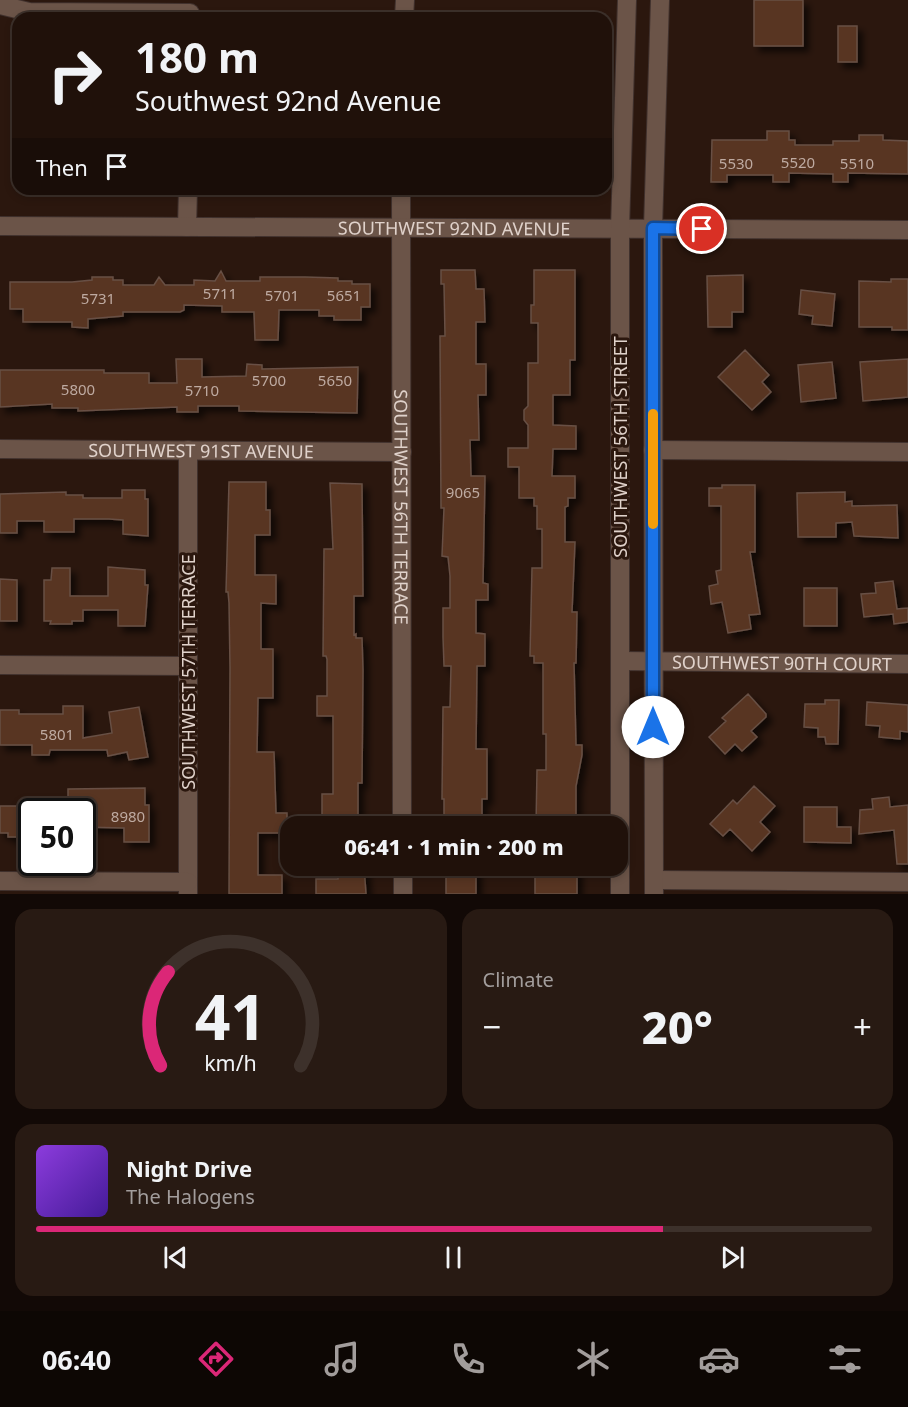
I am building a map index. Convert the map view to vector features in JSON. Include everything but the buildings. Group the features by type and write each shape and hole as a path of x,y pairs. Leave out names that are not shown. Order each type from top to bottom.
{"street":[{"name":"SOUTHWEST 56TH STREET","path":"620,894 620,229 627,0"},
{"name":"SOUTHWEST 56TH STREET","path":"654,887 653,228 660,0"},
{"path":"0,5 29,12 190,10"},
{"path":"187,227 188,195"},
{"name":"SOUTHWEST 56TH TERRACE","path":"401,195 402,816"},
{"name":"SOUTHWEST 92ND AVENUE","path":"0,226 908,230"},
{"name":"SOUTHWEST 91ST AVENUE","path":"0,449 402,452"},
{"name":"SOUTHWEST 57TH TERRACE","path":"188,450 188,888"},
{"path":"653,450 908,452"},
{"name":"SOUTHWEST 90TH COURT","path":"620,661 908,664"},
{"path":"0,665 188,666"},
{"path":"402,876 403,894"},
{"path":"0,881 188,888"},
{"path":"654,887 908,882"}],"slow traffic":[{"path":"653,414 653,524"}],"route":[{"path":"653,727 653,228 702,229"}]}
